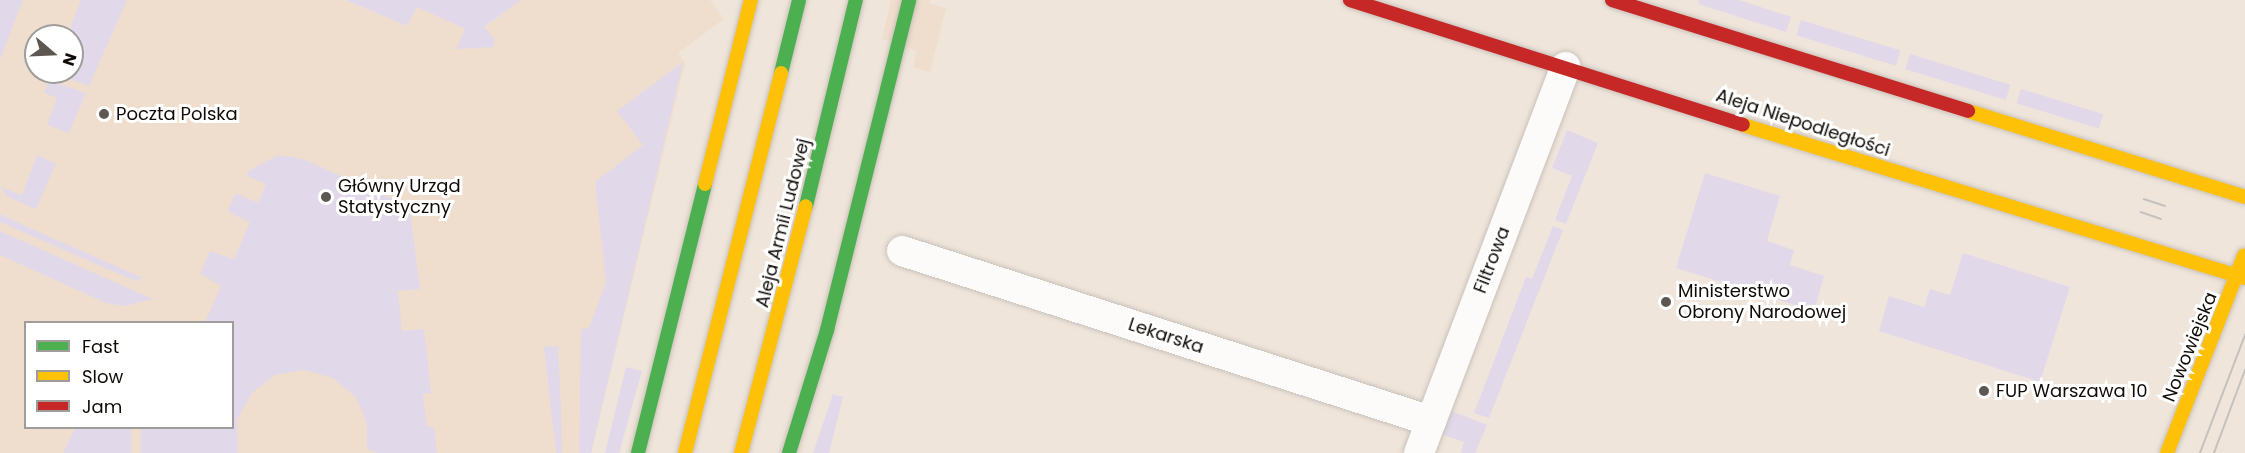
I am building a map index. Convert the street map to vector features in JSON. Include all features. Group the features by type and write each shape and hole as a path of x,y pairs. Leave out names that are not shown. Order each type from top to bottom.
{"main road":[{"path":"638,453 751,0"},
{"path":"685,453 799,0"},
{"name":"Aleja Armii Ludowej","path":"741,453 780,314 856,0"},
{"path":"789,453 827,330 909,0"},
{"name":"Aleja Niepodległości","path":"1350,0 1959,193 2241,277"},
{"path":"1612,0 1650,6 2245,197"},
{"name":"Nowowiejska","path":"2167,453 2241,277 2245,254"}],"street":[{"name":"Filtrowa","path":"1419,453 1566,67"},
{"name":"Lekarska","path":"902,251 1431,421"}],"shaded area":[{"name":"Główny Urząd Statystyczny","path":"0,0 346,0 407,26 416,6 465,29 456,49 521,0 710,0 724,19 678,53 685,63 591,453 0,453"},
{"path":"0,0 23,0 0,60"},
{"path":"81,0 127,0 89,86 84,84 84,24 72,24"},
{"path":"346,0 521,0 484,27 494,39 494,47 456,49 465,29 417,7 407,26"},
{"path":"891,0 930,0 929,3 946,8 930,72 913,67 917,51 882,39"},
{"path":"1699,0 1739,0 1791,17 1786,32 1698,4"},
{"path":"1801,20 1900,50 1896,66 1796,35"},
{"path":"1910,54 2010,85 2006,100 1905,69"},
{"path":"683,62 591,453 579,453 581,329 589,328 606,282 595,182 643,145 617,111"},
{"path":"47,84 60,84 86,93 69,133 47,125 57,98 44,93"},
{"path":"2021,89 2103,114 2099,128 2017,103"},
{"path":"1567,130 1598,143 1566,224 1555,220 1572,176 1552,168"},
{"path":"37,155 56,164 36,209 8,197 0,187 22,195"},
{"path":"277,156 296,157 300,161 301,158 399,202 410,210 420,289 398,291 402,331 424,329 431,393 423,394 427,427 434,427 437,453 376,453 367,449 367,424 356,397 333,378 304,370 275,375 252,393 237,420 238,453 141,453 141,429 234,429 234,321 205,321 221,286 200,274 210,251 234,259 250,222 230,213 228,209 236,193 258,203 266,184 247,176 248,171"},
{"path":"1705,173 1780,196 1767,241 1794,250 1790,265 1824,276 1814,311 1676,268"},
{"path":"0,214 143,278 135,281 0,222"},
{"path":"1553,226 1563,230 1489,418 1474,413 1526,277 1532,279"},
{"path":"0,231 153,299 124,306 106,303 0,255"},
{"path":"1963,253 2070,287 2040,382 1879,331 1889,296 1924,307 1930,289 1950,295"},
{"path":"558,346 562,453 556,453 544,347"},
{"path":"626,367 642,371 619,453 605,453"},
{"path":"833,394 843,397 829,453 813,453"},
{"path":"1449,410 1487,425 1475,453 1461,453 1464,442 1441,434"},
{"path":"75,429 131,429 131,453 63,453"}],"tram line":[{"path":"2144,199 2165,206"},
{"path":"2141,212 2161,219"},
{"path":"2200,453 2245,335"},
{"path":"2214,453 2245,370"}],"traffic: fast":[{"path":"781,73 799,0"},
{"path":"806,206 856,0"},
{"path":"789,453 827,330 909,0"},
{"path":"638,453 705,184"}],"traffic: slow":[{"path":"705,184 751,0"},
{"path":"685,453 781,73"},
{"path":"1968,111 2245,197"},
{"path":"1743,125 2245,278"},
{"path":"741,453 806,206"},
{"path":"2167,453 2244,256"}],"traffic: jam":[{"path":"1350,0 1743,125"},
{"path":"1612,0 1968,111"}],"place":[{"name":"Poczta Polska","path":"104,114"},
{"name":"Główny Urząd Statystyczny","path":"326,197"},
{"name":"Ministerstwo Obrony Narodowej","path":"1666,302"},
{"name":"FUP Warszawa 10","path":"1984,391"}]}
